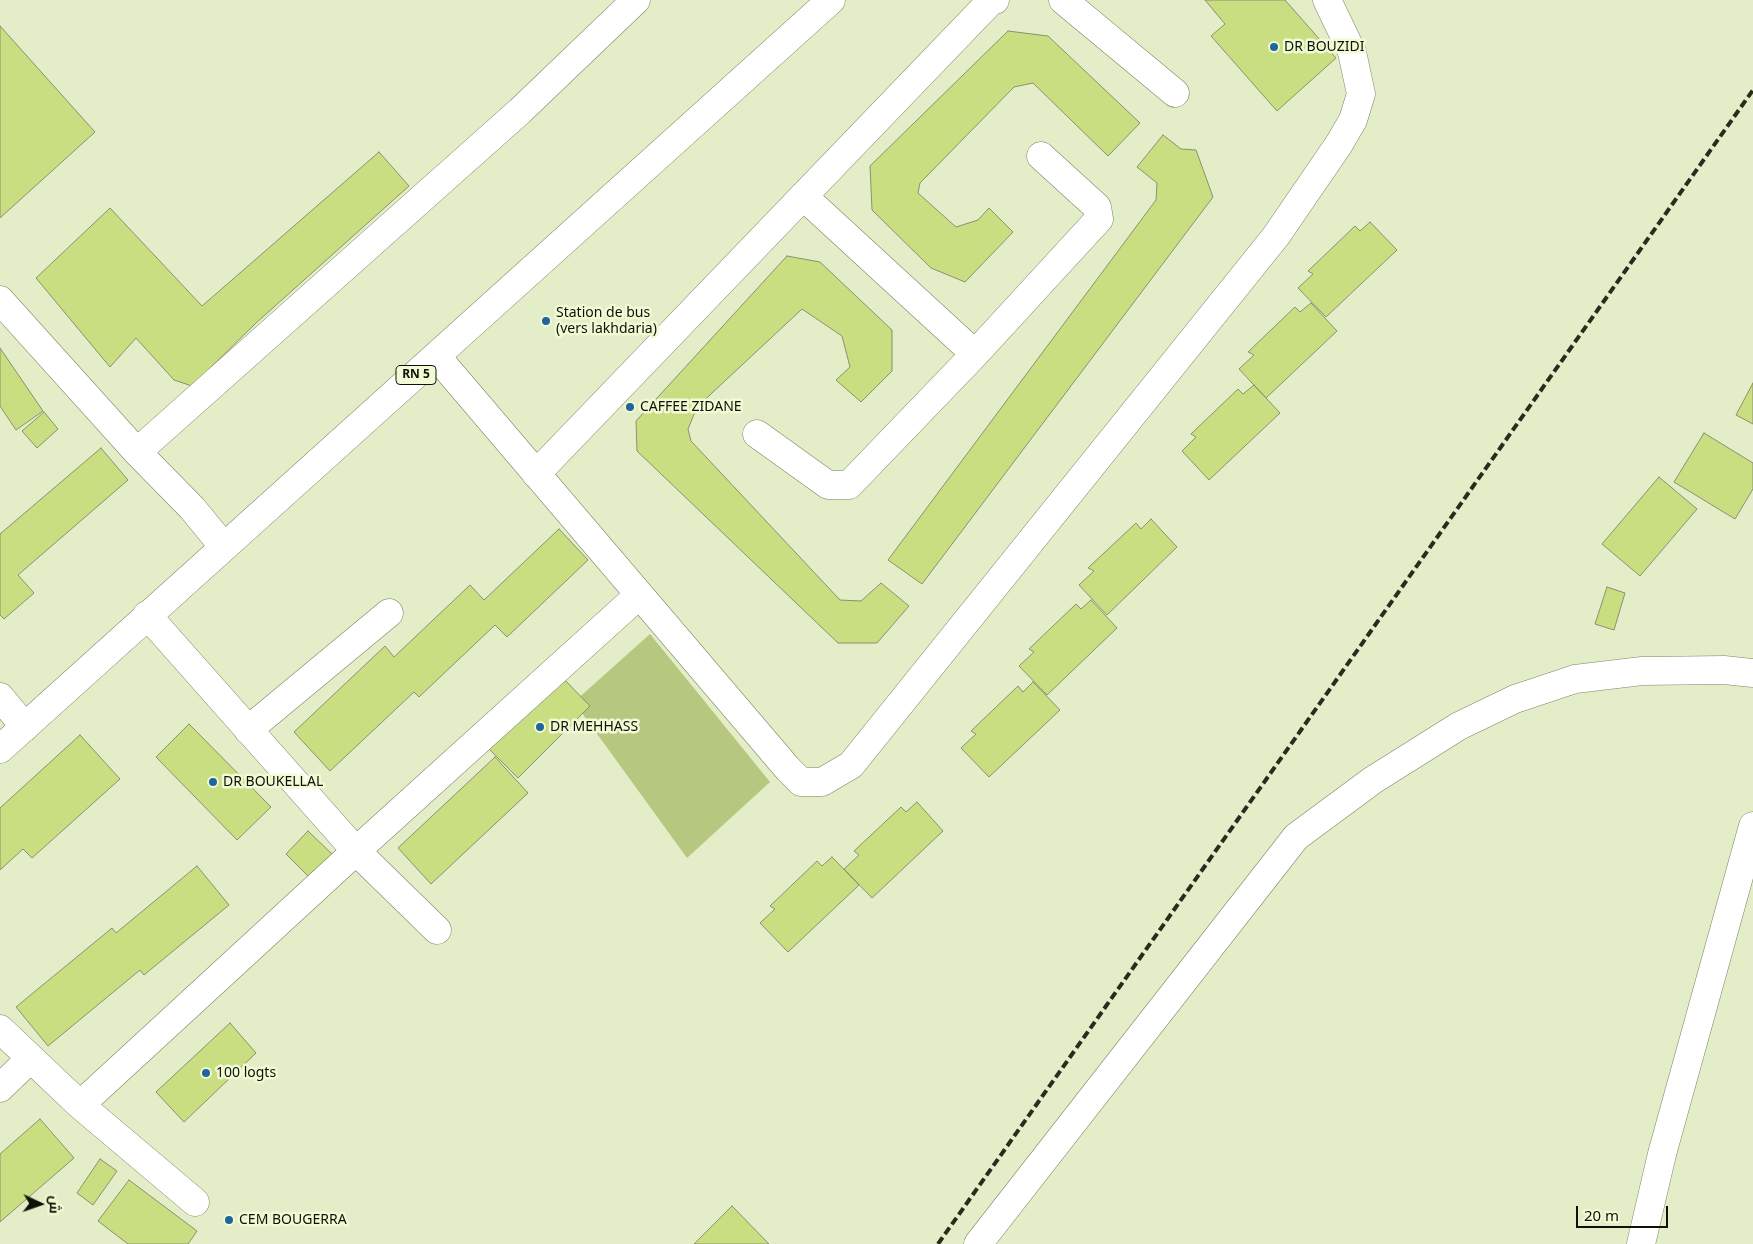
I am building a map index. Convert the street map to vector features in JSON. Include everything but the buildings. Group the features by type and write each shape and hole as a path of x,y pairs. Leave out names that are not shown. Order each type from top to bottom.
{"street":[{"path":"137,452 520,112 636,0"},
{"name":"RN 5","path":"0,749 831,0"},
{"path":"536,474 991,1 995,0"},
{"path":"1064,0 1175,93"},
{"path":"437,357 782,762 801,782 822,782 851,765 1276,236 1339,144 1353,120 1361,94 1352,52 1328,0"},
{"path":"757,434 828,485 848,486 975,354 1099,219 1097,207 1041,156"},
{"path":"803,196 975,354"},
{"path":"0,300 137,452 192,508 224,547"},
{"path":"80,1105 356,851 639,595"},
{"path":"248,730 389,613"},
{"path":"147,615 356,851 437,930"},
{"path":"978,1244 1296,837 1373,780 1459,726 1515,700 1575,679 1642,671 1724,670 1753,673"},
{"path":"0,697 25,726"},
{"path":"1641,1244 1665,1145 1753,826"},
{"path":"0,1029 80,1105 195,1202"},
{"path":"0,1088 30,1059"}],"green space":[{"path":"650,634 770,782 687,858 574,702"}],"railway":[{"path":"938,1244 1753,90"}],"place":[{"name":"DR BOUZIDI","path":"1274,47"},
{"name":"Station de bus (vers lakhdaria)","path":"546,321"},
{"name":"CAFFEE ZIDANE","path":"630,407"},
{"name":"DR MEHHASS","path":"540,727"},
{"name":"DR BOUKELLAL","path":"213,782"},
{"name":"100 logts","path":"206,1073"},
{"name":"CEM BOUGERRA","path":"229,1220"}]}
